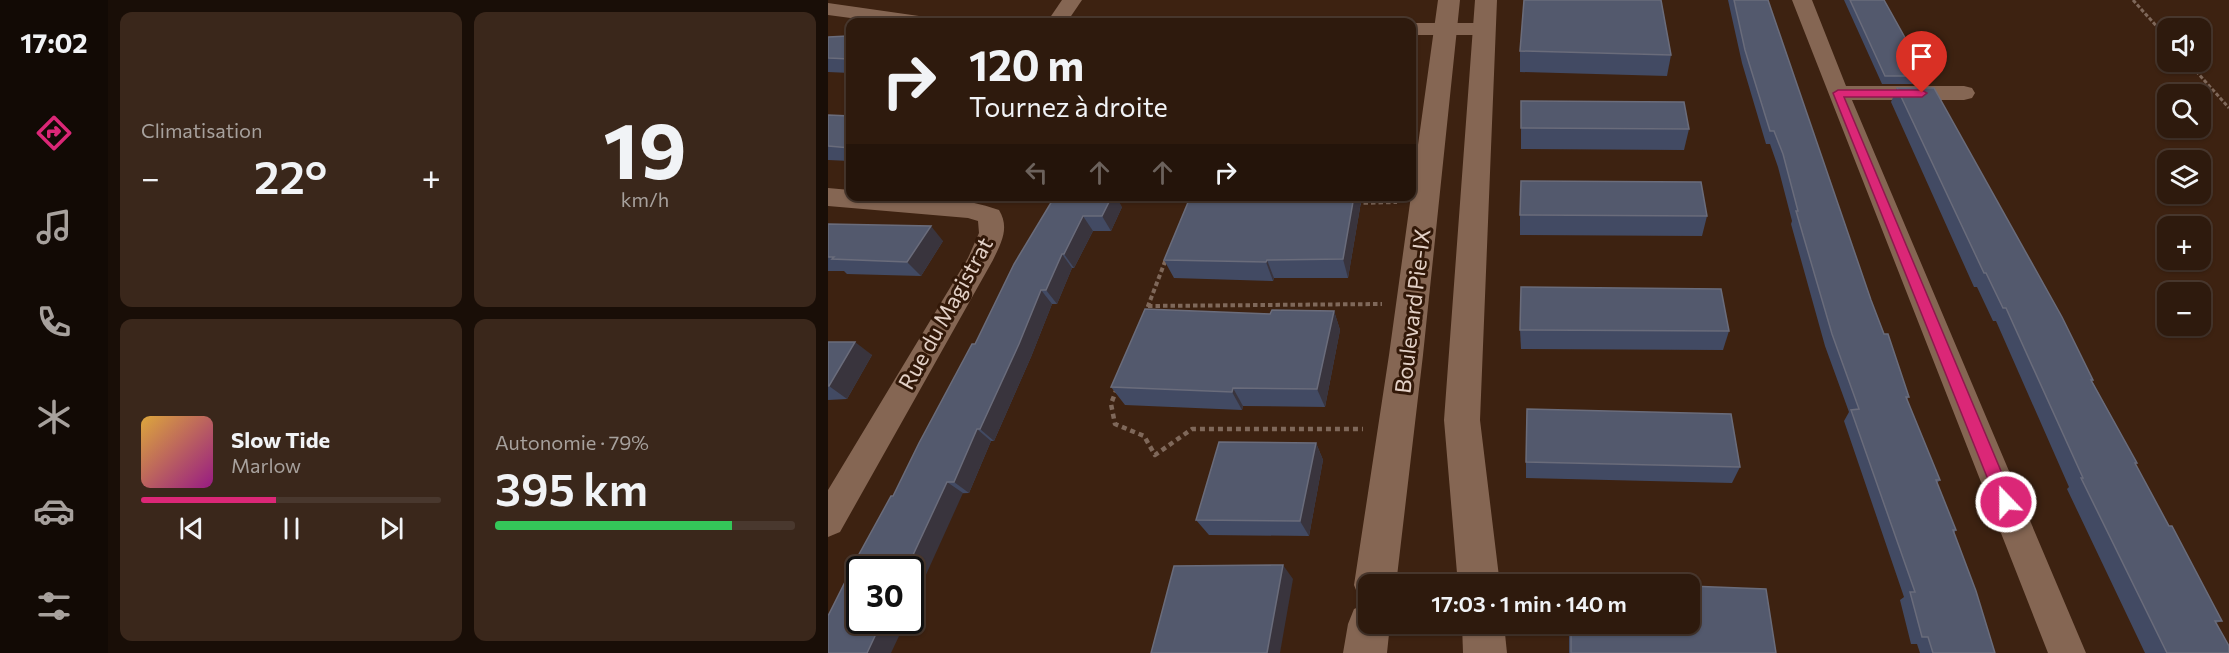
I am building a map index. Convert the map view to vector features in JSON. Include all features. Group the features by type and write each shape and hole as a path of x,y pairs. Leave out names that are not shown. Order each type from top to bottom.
{"street":[{"path":"1060,18 1072,0"},
{"path":"1802,0 2067,653"},
{"path":"828,9 891,18"},
{"path":"1416,27 1448,14 1486,14 1462,420 1478,574"},
{"name":"Boulevard Pie-IX","path":"1376,574 1413,304 1448,14"},
{"path":"1838,93 1964,93"},
{"name":"Rue du Magistrat","path":"828,197 846,199"},
{"name":"Rue du Magistrat","path":"828,521 837,485 980,260 992,233 990,216 970,209 875,201"},
{"path":"1365,653 1368,634"},
{"path":"1484,634 1485,653"}],"path":[{"path":"2133,0 2157,27"},
{"path":"2197,72 2229,108"},
{"path":"1200,203 1206,201"},
{"path":"1272,201 1285,204"},
{"path":"1352,203 1425,202"},
{"path":"1143,320 1167,256"},
{"path":"1148,306 1413,304"},
{"path":"1119,383 1111,404 1115,424 1144,436 1155,455 1192,429 1396,429"}],"building":[{"path":"1524,0 1661,0 1671,55 1520,51"},
{"path":"1734,0 1768,0 1871,300 1884,334 1888,334 1909,397 1906,397 1940,480 1936,480 1956,530 1953,530 1976,591 1995,653 1933,653 1928,637 1922,637 1910,592 1915,592 1851,410 1859,409 1832,334 1796,211 1798,211 1783,154 1774,131 1770,131 1745,50"},
{"path":"1850,0 1884,0 1918,61 1913,61 1921,76 1885,76"},
{"path":"846,36 846,59 828,58 828,37"},
{"path":"1897,88 1934,88 2062,317 2093,380 2091,380 2222,621 2215,621 2229,646 2229,653 2167,653 2081,478 2083,478 2006,308 2003,308 1984,273"},
{"path":"1521,101 1684,102 1689,129 1521,128"},
{"path":"828,115 846,116 846,148 828,146"},
{"path":"1521,181 1701,182 1707,216 1520,215"},
{"path":"1052,201 1110,201 1102,216 1083,216 1046,290 1041,290 980,429 977,429 954,482 947,482 913,556 858,556 893,496 972,344 975,344 1014,264"},
{"path":"1189,201 1353,201 1343,259 1267,260 1266,262 1164,260"},
{"path":"828,224 931,226 907,262 832,259 834,257 828,257"},
{"path":"1521,287 1721,289 1729,331 1520,330"},
{"path":"1145,309 1270,314 1272,310 1334,311 1317,389 1233,388 1232,392 1111,387"},
{"path":"828,342 855,342 829,386 828,386"},
{"path":"1527,409 1731,414 1740,467 1526,462"},
{"path":"1219,442 1316,443 1300,521 1196,520"},
{"path":"1283,565 1267,653 1151,653 1174,566"},
{"path":"846,580 846,634 876,634 867,653 828,653 828,616"},
{"path":"1700,586 1766,589 1776,653 1571,653 1571,634 1700,634"}],"route":[{"path":"1922,93 1838,93 2006,502"}]}
